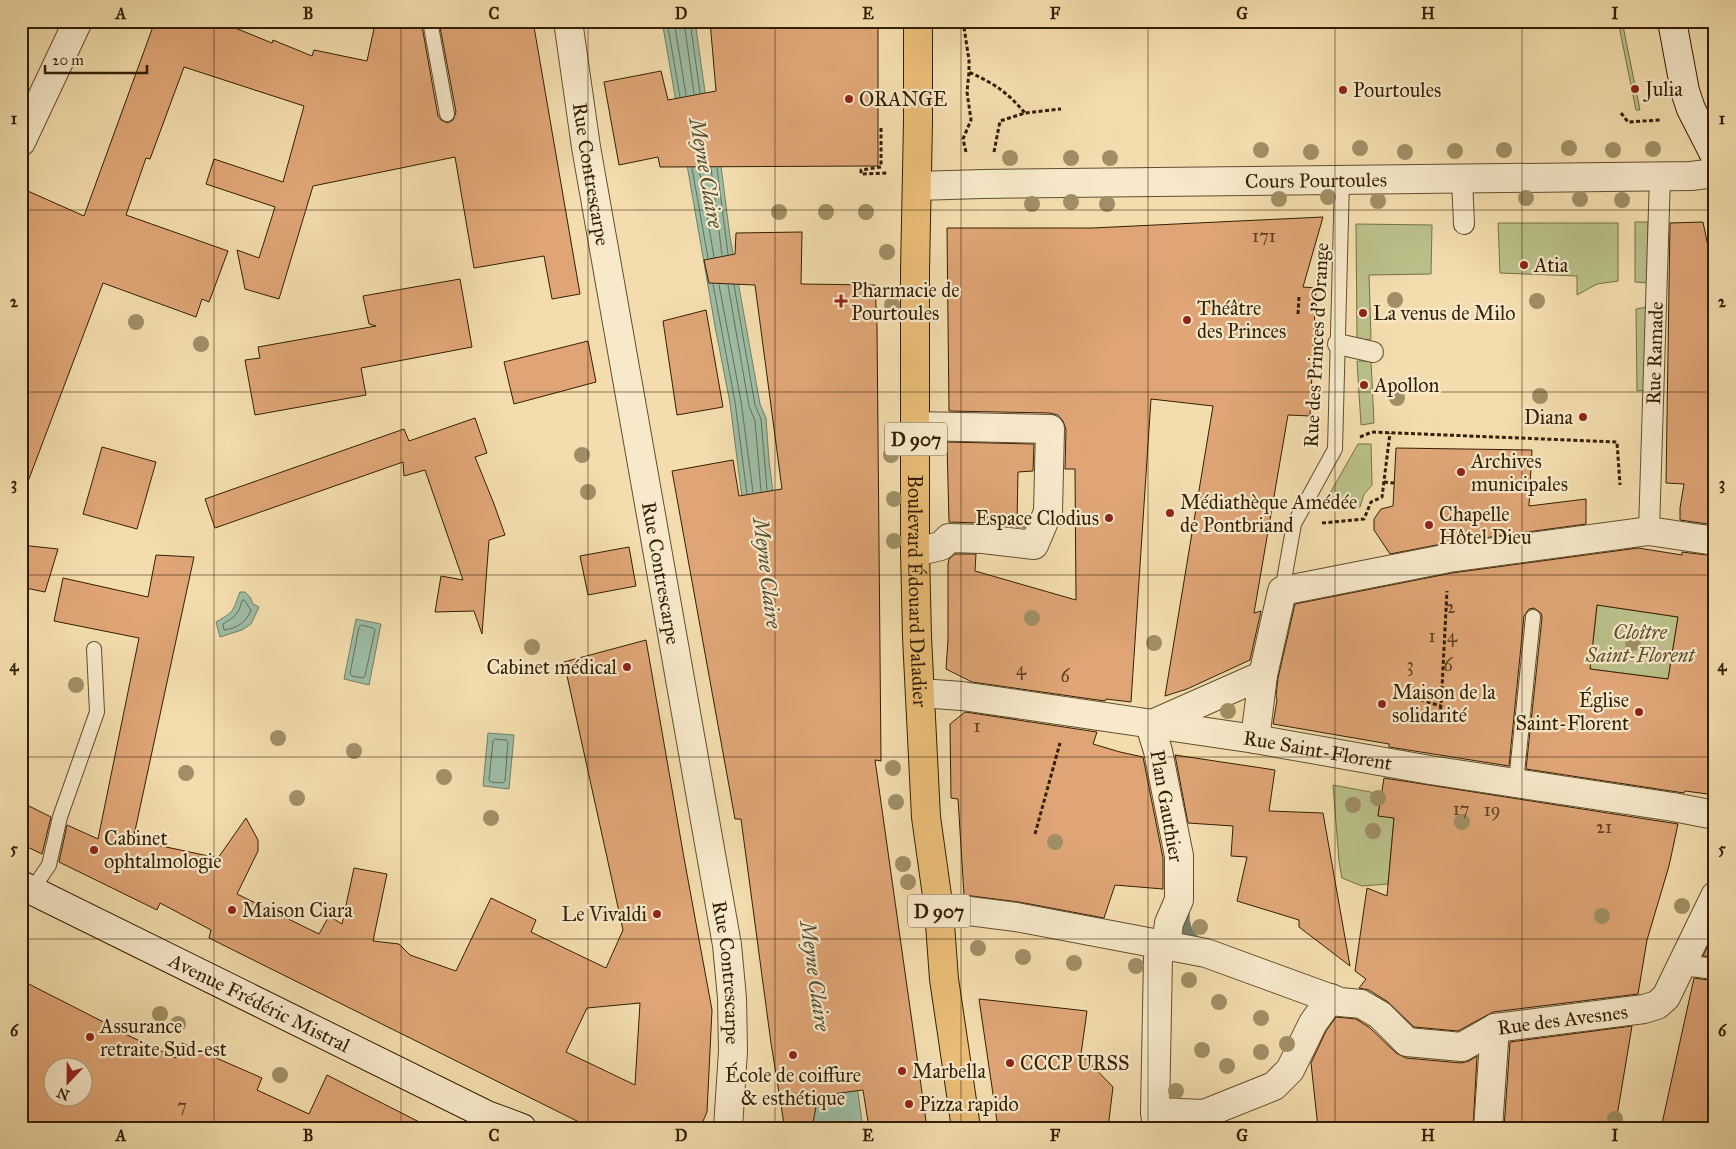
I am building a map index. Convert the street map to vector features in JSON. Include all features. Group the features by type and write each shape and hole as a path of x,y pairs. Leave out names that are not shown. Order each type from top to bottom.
{"main road":[{"name":"Boulevard Édouard Daladier","path":"918,21 915,271 915,552 920,693 926,817 939,910 944,979 966,1128"}],"street":[{"path":"21,142 78,21"},
{"name":"Rue Contrescarpe","path":"568,21 588,156 727,945 733,1033 728,1128"},
{"path":"1672,21 1685,91 1691,109 1715,156"},
{"name":"Cours Pourtoules","path":"917,186 1691,176 1715,172"},
{"name":"Rue Ramade","path":"1638,533 1660,176"},
{"path":"1462,179 1464,224"},
{"path":"1338,344 1373,352"},
{"path":"915,552 941,546 949,538 983,539 1034,545 1048,512 1050,429 916,426"},
{"path":"1255,739 1263,675 1282,591 1449,558 1638,533 1715,541"},
{"path":"1150,725 1263,675"},
{"name":"Rue Saint-Florent","path":"920,693 962,696 1067,713 1255,739 1430,770 1516,782 1715,815"},
{"name":"Plan Gauthier","path":"1150,725 1158,751 1179,856 1179,900 1169,923 1166,945 1158,958 1156,1120"},
{"name":"Avenue Frédéric Mistral","path":"26,888 507,1125"},
{"path":"1715,896 1683,965 1715,969"},
{"name":"Rue des Avesnes","path":"939,910 969,911 1016,917 1206,953 1340,1002 1361,1004 1380,1015 1407,1042 1462,1047 1495,1028 1644,1009 1657,1005 1664,1000 1683,965"},
{"path":"1156,1120 1204,1114 1274,1086 1290,1070 1313,1023 1331,998"},
{"path":"1488,1128 1495,1028"}],"lane":[{"path":"430,21 447,114"},
{"name":"Rue des Princes d'Orange","path":"1282,591 1294,524 1335,449 1342,180"},
{"path":"1516,782 1533,617"},
{"path":"26,888 49,865 60,817 97,712 94,649"}],"path":[{"path":"962,21 969,60 967,92 971,120 963,139 966,152 975,152"},
{"path":"969,72 986,80 1010,96 1025,114"},
{"path":"991,160 1000,121 1025,114 1061,109"},
{"path":"1621,113 1628,122 1661,120 1659,111"},
{"path":"881,128 881,167 861,170 861,174 889,173 890,165"},
{"path":"985,153 994,153"},
{"path":"1298,314 1299,296"},
{"path":"1372,432 1617,442 1623,526 1638,533"},
{"path":"1294,524 1364,519 1371,502 1382,497 1390,432"},
{"path":"1384,482 1394,483"},
{"path":"1438,722 1441,706 1449,558"},
{"path":"1408,696 1441,706"},
{"path":"1035,834 1067,713"}],"green space":[{"path":"1618,21 1622,21 1640,110 1636,110"},
{"path":"1635,222 1648,222 1647,283 1635,282"},
{"path":"1498,223 1618,223 1618,281 1597,284 1577,295 1577,276 1500,273"},
{"path":"1356,224 1432,225 1431,274 1369,275 1371,339 1357,340"},
{"path":"1647,307 1645,390 1637,391 1636,309"},
{"path":"1357,361 1371,361 1374,423 1361,425"},
{"path":"1358,444 1371,444 1372,485 1364,494 1360,507 1321,509"},
{"name":"Cloître Saint-Florent","path":"1597,605 1678,617 1668,679 1590,669"},
{"path":"1333,785 1381,794 1378,815 1394,818 1388,884 1362,886 1342,878"}],"water":[{"name":"Meyne Claire","path":"662,21 695,21 706,99 715,119 730,237 760,404 766,418 769,461 782,562 863,1128 814,1128 806,1001 730,403"},
{"path":"240,592 245,592 253,604 259,607 251,624 242,630 220,637 216,622 232,610"},
{"path":"356,619 381,624 369,685 344,679"},
{"path":"488,733 514,735 509,789 483,786"}],"building":[{"path":"155,21 218,21 272,43 273,40 312,56 314,50 367,61 375,24 422,26 438,116 441,120 448,123 453,120 456,112 440,27 443,27 442,21 533,21 580,294 552,299 544,256 474,268 455,157 313,186 279,299 245,289 237,250 259,258 275,207 206,184 214,159 283,182 304,106 184,67 150,159 146,158 126,215 228,251 209,302 202,299 196,317 103,283 24,492 21,491 21,188 84,216"},
{"path":"710,21 878,21 878,166 660,167 658,157 619,165 604,82 661,71 668,100 716,91"},
{"path":"1323,217 1303,287 1316,288 1310,416 1288,415 1254,613 1261,611 1250,660 1187,689 1165,696 1213,406 1151,399 1131,702 1106,699 1105,701 972,682 946,669 948,564 949,559 955,554 976,554 975,571 1076,600 1075,469 1065,469 1066,429 1063,421 1058,415 1050,413 949,411 947,228 1092,228"},
{"path":"1703,222 1715,280 1715,525 1680,520 1684,484 1666,483 1670,223"},
{"path":"802,232 801,284 875,285 881,761 875,760 927,1128 869,1128 863,1090 818,1096 812,1128 795,1128 784,1124 771,1043 741,819 735,819 672,471 733,460 739,496 782,489 755,285 709,283 704,260 735,254 736,233"},
{"path":"460,279 472,347 361,368 366,395 255,415 245,360 260,358 258,347 376,326 369,324 363,296"},
{"path":"706,310 723,407 677,415 663,321"},
{"path":"588,341 596,382 514,404 504,362"},
{"path":"475,418 487,453 475,457 505,535 489,540 482,634 474,611 435,612 441,576 463,580 425,470 404,476 403,462 215,528 205,499 404,429 409,441"},
{"path":"947,442 1034,444 1033,471 1018,472 1017,523 980,516 980,523 949,522"},
{"path":"102,447 156,462 137,529 83,514"},
{"path":"1396,448 1532,450 1529,506 1586,499 1586,524 1447,543 1390,554 1374,530 1374,519 1381,509 1393,506"},
{"path":"21,545 58,549 45,592 21,587"},
{"path":"629,547 636,586 588,595 580,556"},
{"path":"1638,548 1682,555 1682,552 1715,556 1715,795 1685,791 1684,793 1526,769 1542,618 1541,613 1534,608 1529,609 1524,616 1509,766 1389,747 1389,744 1273,724 1278,678 1295,604 1452,573","holes":["1597,605 1678,617 1668,679 1590,669"]},
{"path":"156,555 194,557 133,840 218,858 246,818 258,840 258,851 237,894 319,934 329,916 342,924 354,868 387,874 373,941 399,944 410,955 456,971 491,898 536,920 531,932 606,968 623,930 564,662 646,640 712,1010 707,1112 700,1128 591,1128 209,938 211,930 160,903 157,910 59,862 67,825 98,839 139,638 54,621 63,578 148,597","holes":["640,1003 635,1085 566,1052 587,1008"]},
{"path":"965,712 1097,732 1093,744 1143,757 1163,858 1163,889 1115,885 1104,918 1019,902 964,895 958,799 951,798 950,724"},
{"path":"1175,755 1275,770 1269,811 1323,813 1350,966 1299,927 1299,920 1237,901 1247,857 1231,856 1233,826 1188,823"},
{"path":"1384,778 1678,824 1669,866 1647,940 1638,994 1493,1012 1458,1031 1414,1027 1388,1002 1369,990 1359,988 1366,979 1355,971 1367,888 1387,896 1394,818 1378,816"},
{"path":"21,802 51,817 42,854 21,844"},
{"path":"1712,937 1715,937 1715,957 1703,956"},
{"path":"1694,978 1715,981 1715,1128 1661,1128"},
{"path":"21,980 176,1058 182,1043 262,1078 257,1090 309,1114 327,1075 431,1128 21,1128"},
{"path":"979,999 1087,1011 1081,1054 1113,1087 1108,1128 998,1128"},
{"path":"1336,1017 1356,1019 1370,1028 1396,1053 1406,1058 1461,1063 1477,1056 1473,1128 1318,1128 1311,1063 1326,1031"},
{"path":"1632,1026 1615,1128 1504,1128 1510,1042"}],"waterway":[{"path":"1185,910 1187,930 1200,944"}],"place":[{"name":"Julia","path":"1635,89"},
{"name":"Pourtoules","path":"1343,90"},
{"name":"ORANGE","path":"849,99"},
{"name":"Atia","path":"1524,265"},
{"name":"Pharmacie de Pourtoules","path":"841,301"},
{"name":"La venus de Milo","path":"1363,313"},
{"name":"Théâtre des Princes","path":"1187,320"},
{"name":"Apollon","path":"1364,385"},
{"name":"Diana","path":"1583,417"},
{"name":"Archives municipales","path":"1461,472"},
{"name":"Médiathèque Amédée de Pontbriand","path":"1170,513"},
{"name":"Espace Clodius","path":"1109,518"},
{"name":"Chapelle Hôtel Dieu","path":"1429,525"},
{"name":"Cabinet médical","path":"627,667"},
{"name":"Maison de la solidarité","path":"1382,704"},
{"name":"Église Saint-Florent","path":"1639,712"},
{"name":"Cabinet ophtalmologie","path":"94,850"},
{"name":"Maison Ciara","path":"232,910"},
{"name":"Le Vivaldi","path":"657,914"},
{"name":"Assurance retraite Sud-est","path":"90,1037"},
{"name":"École de coiffure & esthétique","path":"793,1055"},
{"name":"CCCP URSS","path":"1010,1063"},
{"name":"Marbella","path":"902,1071"},
{"name":"Pizza rapido","path":"909,1104"}]}
